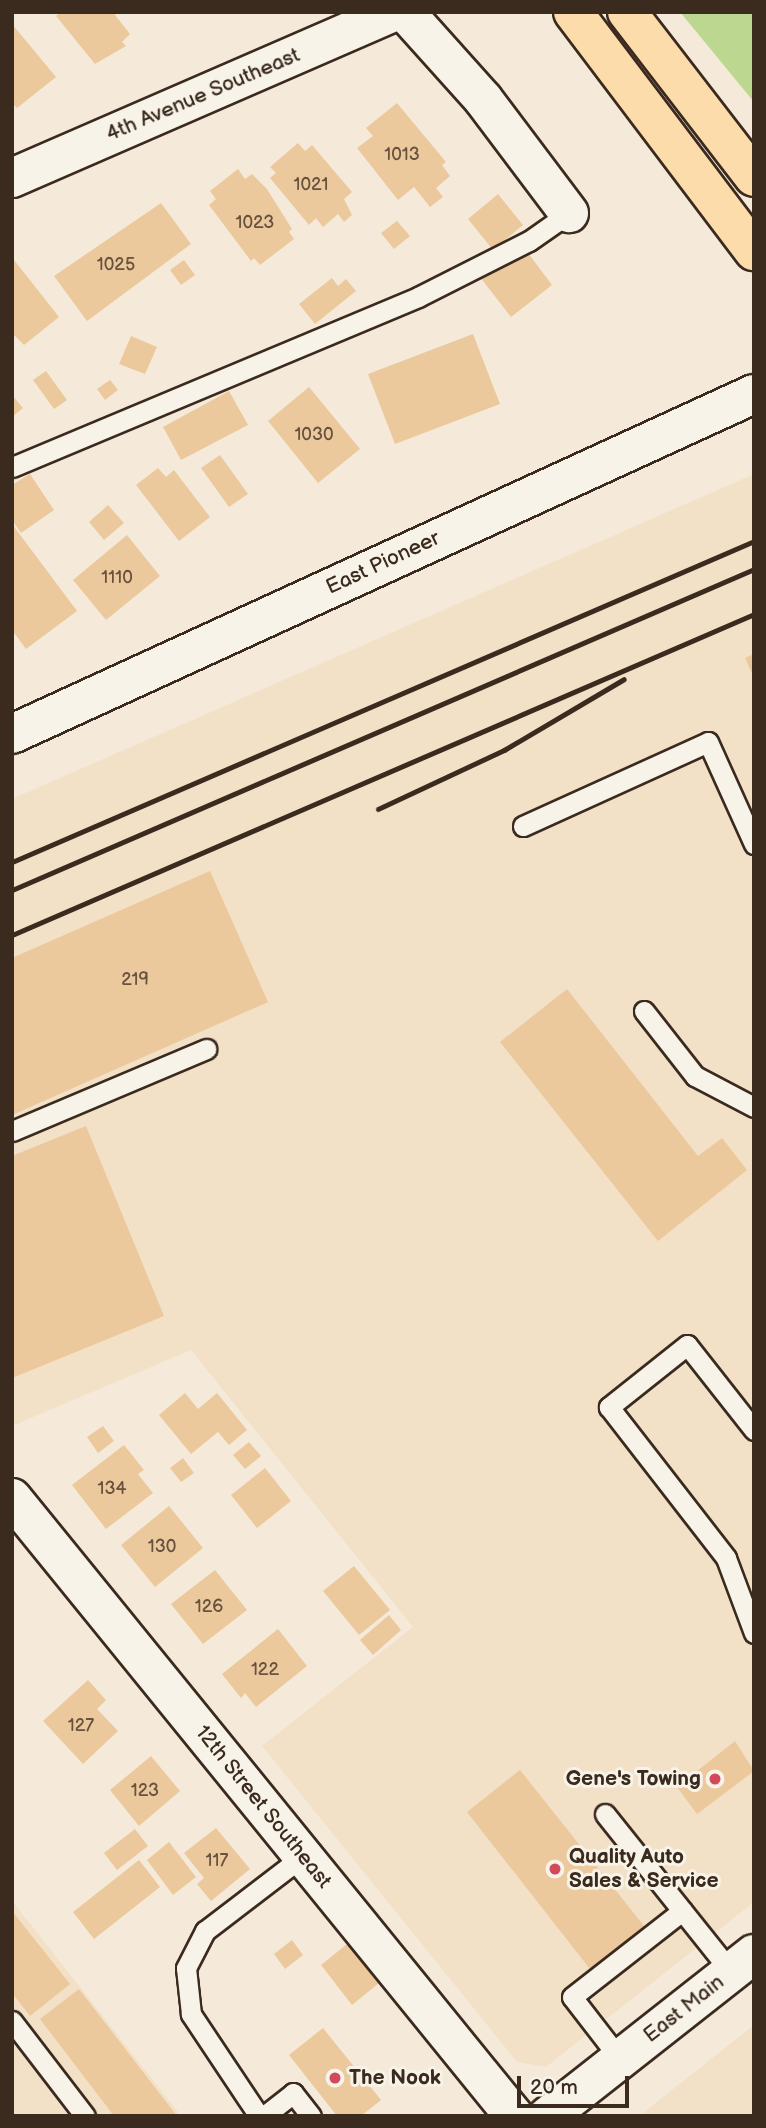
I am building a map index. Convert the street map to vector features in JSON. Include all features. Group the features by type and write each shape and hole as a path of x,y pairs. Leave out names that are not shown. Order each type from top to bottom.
{"highway":[{"path":"573,12 754,251"},
{"path":"627,12 754,177"}],"street":[{"name":"4th Avenue Southeast","path":"12,178 393,12"},
{"path":"405,12 483,99 569,213"},
{"name":"East Pioneer","path":"12,734 754,394"},
{"name":"12th Street Southeast","path":"12,1498 514,2116"},
{"name":"East Main","path":"548,2116 742,1963"}],"lane":[{"path":"12,467 418,297 529,241 569,213"},
{"path":"523,825 708,742 754,844"},
{"path":"644,1011 695,1076 754,1107"},
{"path":"12,1131 206,1049"},
{"path":"754,1430 687,1345 609,1407 726,1558 754,1633"},
{"path":"605,1814 681,1911 742,1963"},
{"path":"259,2116 191,2014 186,1968 205,1931 303,1856"},
{"path":"620,2059 572,1997 681,1911"},
{"path":"12,2021 85,2116"},
{"path":"264,2116 293,2093 311,2116"}],"shaded area":[{"path":"754,474 754,1902 546,2067 517,2062 262,1746 413,1627 191,1350 12,1426 12,799"},
{"path":"12,1901 80,1987 181,2116 12,2116"},
{"path":"754,2025 754,2116 639,2116"}],"green space":[{"path":"680,12 754,12 754,102"}],"building":[{"path":"61,12 119,12 115,15 130,34 122,42 126,46 95,64 56,16"},
{"path":"12,24 56,77 17,108 12,103"},
{"path":"397,103 446,162 442,165 450,176 436,188 443,197 430,207 414,187 398,200 357,148 373,136 366,128"},
{"path":"298,143 305,151 312,145 352,192 344,199 352,215 344,222 338,214 323,227 316,218 309,225 270,178 276,173 270,167"},
{"path":"238,169 245,179 252,174 267,189 292,229 289,232 294,239 260,265 254,258 251,261 209,205 216,199 210,191"},
{"path":"498,194 523,225 493,250 468,219"},
{"path":"161,203 191,244 87,321 54,276"},
{"path":"397,221 410,236 394,249 381,233"},
{"path":"528,253 552,285 511,317 480,277"},
{"path":"14,260 59,317 24,345 12,333"},
{"path":"184,260 195,275 181,285 170,270"},
{"path":"332,278 338,286 346,279 356,291 315,324 299,304"},
{"path":"473,334 500,404 395,444 368,374"},
{"path":"131,336 157,347 145,374 119,364"},
{"path":"46,371 67,400 54,409 33,380"},
{"path":"110,380 118,390 105,400 97,389"},
{"path":"309,387 360,449 318,483 268,421"},
{"path":"229,391 248,425 181,460 163,427"},
{"path":"12,395 23,408 12,417"},
{"path":"220,455 248,494 229,507 201,468"},
{"path":"158,468 166,477 174,470 210,517 179,541 136,485"},
{"path":"30,474 54,510 21,533 12,520 12,485"},
{"path":"108,505 124,523 104,540 89,522"},
{"path":"12,524 77,611 26,649 12,630"},
{"path":"127,535 160,576 106,620 73,580"},
{"path":"754,654 754,678 745,658"},
{"path":"210,871 268,1002 12,1115 12,958"},
{"path":"567,989 698,1156 722,1138 747,1170 658,1241 500,1042"},
{"path":"86,1126 164,1316 12,1378 12,1156"},
{"path":"185,1393 198,1409 217,1393 247,1430 229,1445 218,1432 191,1454 159,1415"},
{"path":"103,1426 114,1441 98,1453 87,1437"},
{"path":"249,1442 261,1456 245,1469 233,1455"},
{"path":"124,1445 144,1470 138,1474 153,1493 106,1529 72,1485"},
{"path":"183,1458 194,1473 181,1482 170,1468"},
{"path":"265,1468 291,1501 257,1528 231,1495"},
{"path":"169,1506 203,1548 155,1587 121,1545"},
{"path":"354,1566 390,1610 359,1635 323,1591"},
{"path":"215,1570 247,1610 203,1644 171,1604"},
{"path":"389,1615 401,1630 373,1655 360,1640"},
{"path":"278,1629 307,1666 256,1707 245,1693 241,1698 222,1674"},
{"path":"88,1680 106,1700 97,1709 118,1731 83,1764 43,1721"},
{"name":"Gene's Towing","path":"735,1741 754,1771 697,1814 677,1787"},
{"path":"151,1756 180,1791 139,1826 110,1790"},
{"name":"Quality Auto Sales & Service","path":"520,1770 644,1926 590,1969 467,1812"},
{"path":"216,1828 250,1869 211,1901 197,1884 204,1878 184,1853"},
{"path":"135,1829 148,1846 117,1870 104,1853"},
{"path":"169,1842 196,1877 173,1895 147,1860"},
{"path":"139,1860 160,1887 94,1939 73,1912"},
{"path":"12,1911 70,1984 30,2016 12,1993"},
{"path":"292,1940 303,1955 285,1969 274,1954"},
{"path":"352,1940 384,1979 352,2005 321,1965"},
{"path":"79,1989 177,2116 114,2116 40,2019"},
{"name":"The Nook","path":"323,2028 381,2100 361,2116 337,2116 289,2055"}],"railway":[{"path":"12,862 754,541"},
{"path":"12,890 754,569"},
{"path":"12,935 754,614"},
{"path":"378,809 504,750 624,679"}],"place":[{"name":"Gene's Towing","path":"715,1779"},
{"name":"Quality Auto Sales & Service","path":"555,1869"},
{"name":"The Nook","path":"335,2078"}]}
